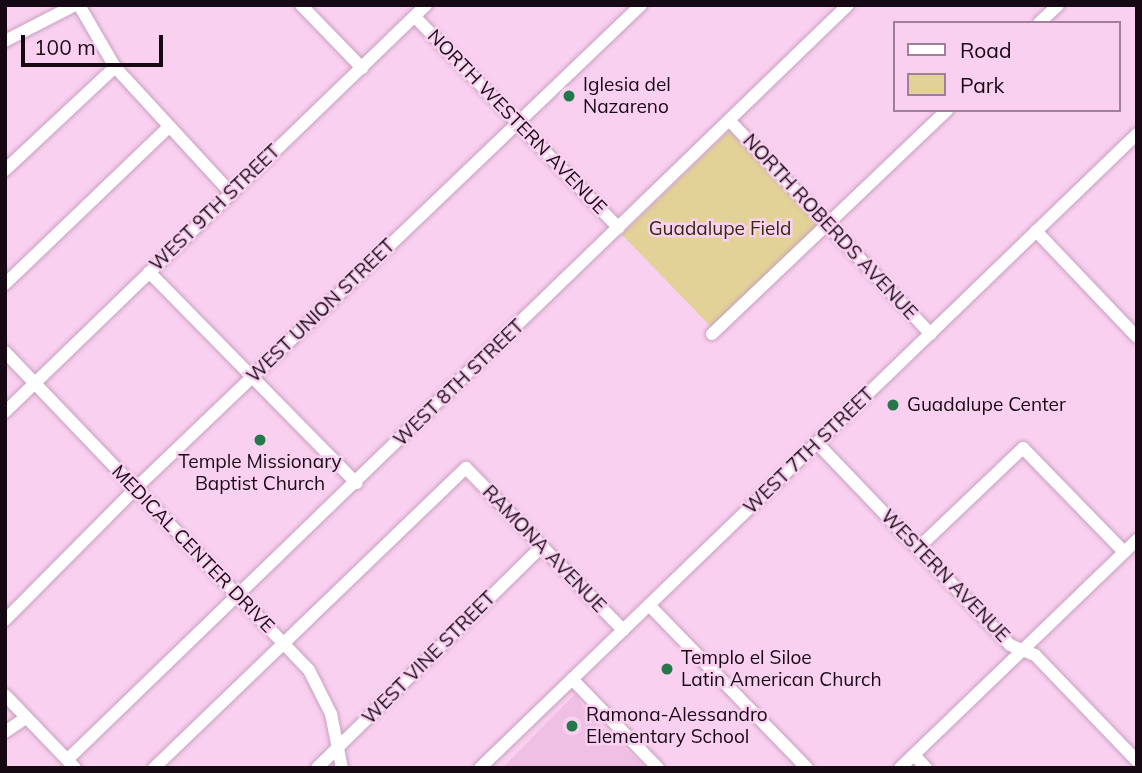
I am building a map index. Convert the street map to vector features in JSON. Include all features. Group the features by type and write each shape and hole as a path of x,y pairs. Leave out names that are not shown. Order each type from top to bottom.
{"street":[{"path":"5,41 77,5 115,67 230,192"},
{"path":"301,5 362,68"},
{"name":"WEST 9TH STREET","path":"5,412 426,5"},
{"name":"WEST UNION STREET","path":"5,620 135,489 640,5"},
{"name":"WEST 8TH STREET","path":"72,763 237,594 356,483 848,5"},
{"path":"1041,21 1058,5"},
{"name":"NORTH WESTERN AVENUE","path":"415,16 619,228"},
{"path":"5,170 115,67"},
{"path":"712,334 945,112"},
{"name":"NORTH ROBERDS AVENUE","path":"729,120 825,225 931,334"},
{"path":"5,284 169,127"},
{"name":"WEST 7TH STREET","path":"480,768 1137,134"},
{"path":"1036,231 1137,337"},
{"path":"149,272 356,483"},
{"name":"MEDICAL CENTER DRIVE","path":"5,352 309,670 322,691 342,768"},
{"name":"WESTERN AVENUE","path":"817,443 1010,645 1035,655 1137,761"},
{"path":"900,768 1133,546 1023,448 918,548"},
{"name":"RAMONA AVENUE","path":"285,645 466,468 540,548 622,630"},
{"name":"WEST VINE STREET","path":"317,768 540,548"},
{"path":"649,605 807,768"},
{"path":"155,768 285,645"},
{"path":"572,679 658,768"},
{"path":"5,695 72,763"},
{"path":"5,732 26,718"},
{"path":"914,755 926,768"}],"shaded area":[{"name":"Ramona-Alessandro Elementary School","path":"575,694 588,714 646,768 502,768"}],"green space":[{"name":"Guadalupe Field","path":"729,131 819,224 711,327 622,235"}],"place":[{"name":"Iglesia del Nazareno","path":"569,96"},
{"name":"Guadalupe Center","path":"893,405"},
{"name":"Temple Missionary Baptist Church","path":"260,440"},
{"name":"Templo el Siloe Latin American Church","path":"667,669"},
{"name":"Ramona-Alessandro Elementary School","path":"572,726"}]}
